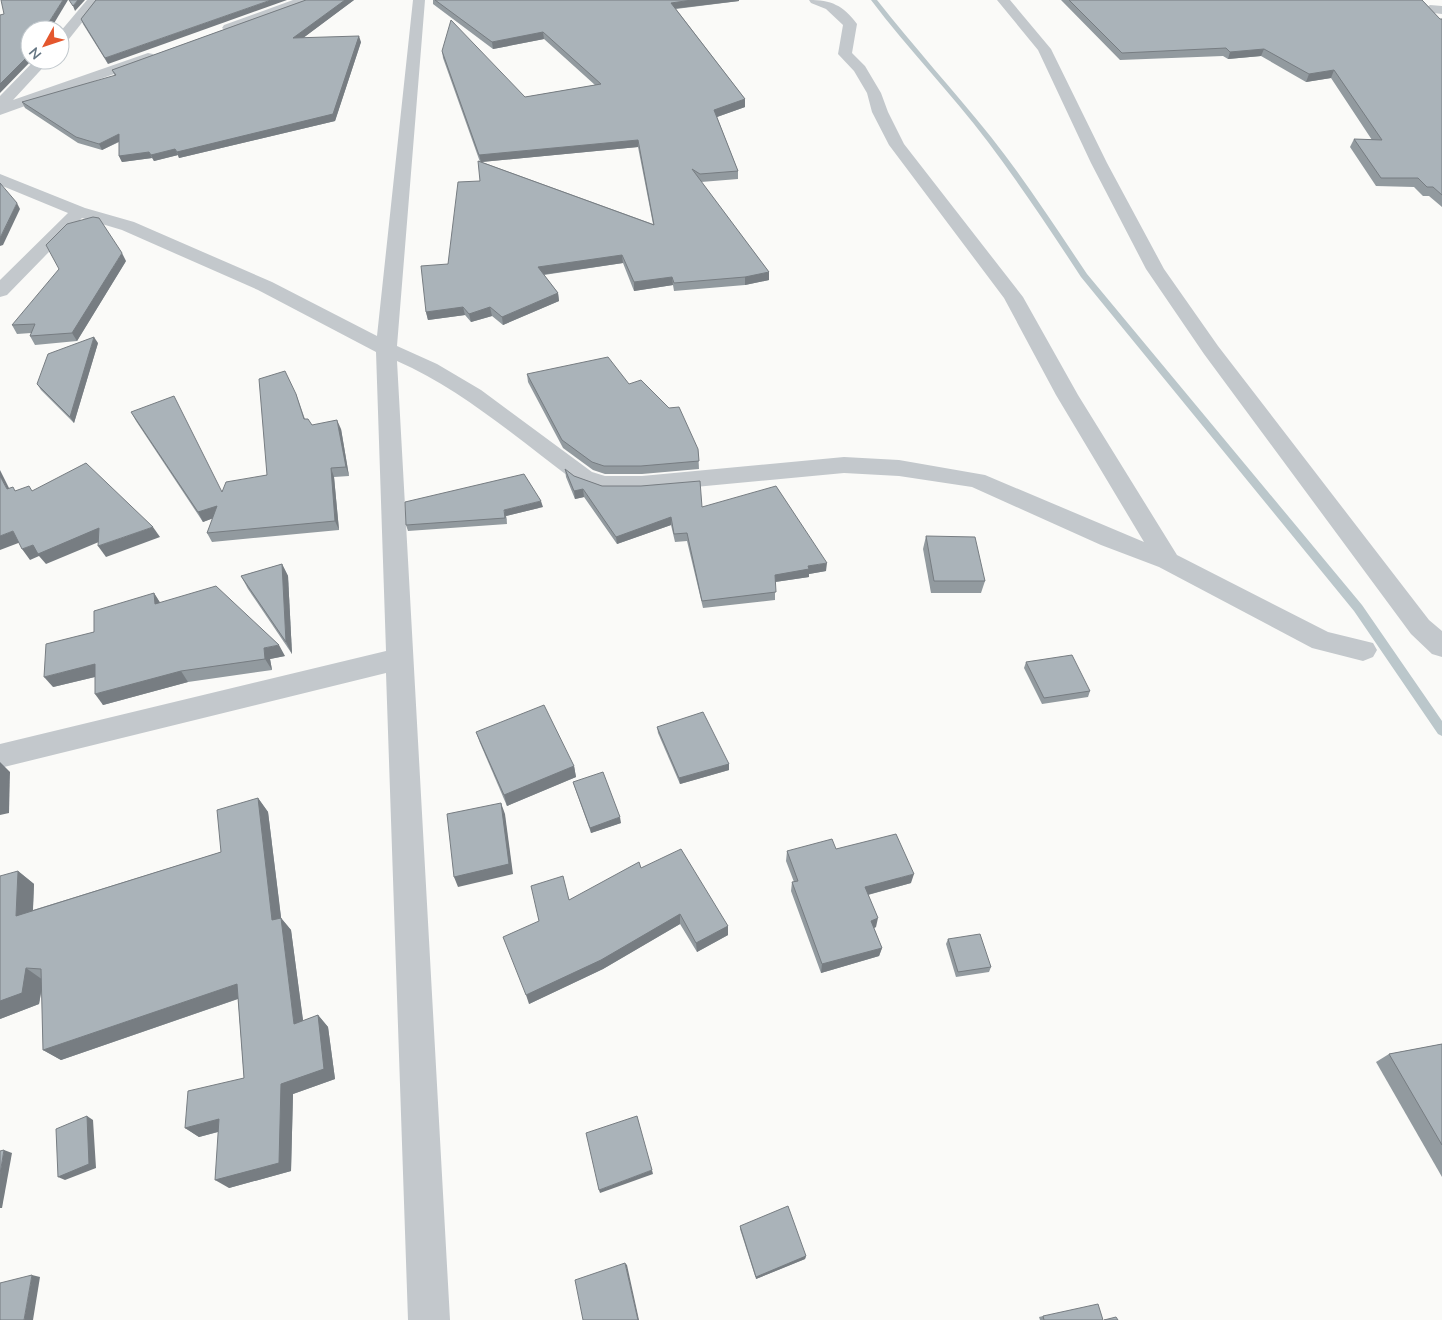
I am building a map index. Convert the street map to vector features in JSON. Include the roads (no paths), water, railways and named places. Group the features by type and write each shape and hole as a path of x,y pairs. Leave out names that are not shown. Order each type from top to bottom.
{"street":[{"path":"70,29 94,0"},
{"path":"217,33 304,0"},
{"path":"815,0 832,6 850,24 845,54 860,69 874,93 880,112 897,145 1013,297 1067,395 1168,561"},
{"path":"1003,0 1044,49 1099,163 1156,269 1211,350 1420,627 1442,647"},
{"path":"1421,0 1436,10 1442,21"},
{"path":"415,3 386,349 429,1320"},
{"path":"0,110 162,52"},
{"path":"0,105 33,70"},
{"path":"0,179 79,212 128,226 265,286 386,349 430,368 472,396 584,478 603,484 642,484 844,465 899,468 977,480 1110,539 1168,561 1322,641 1363,650"},
{"path":"0,291 79,212"},
{"path":"0,756 399,660"}],"waterway":[{"path":"874,0 910,46 989,139 1084,275 1358,608 1442,731"}]}
